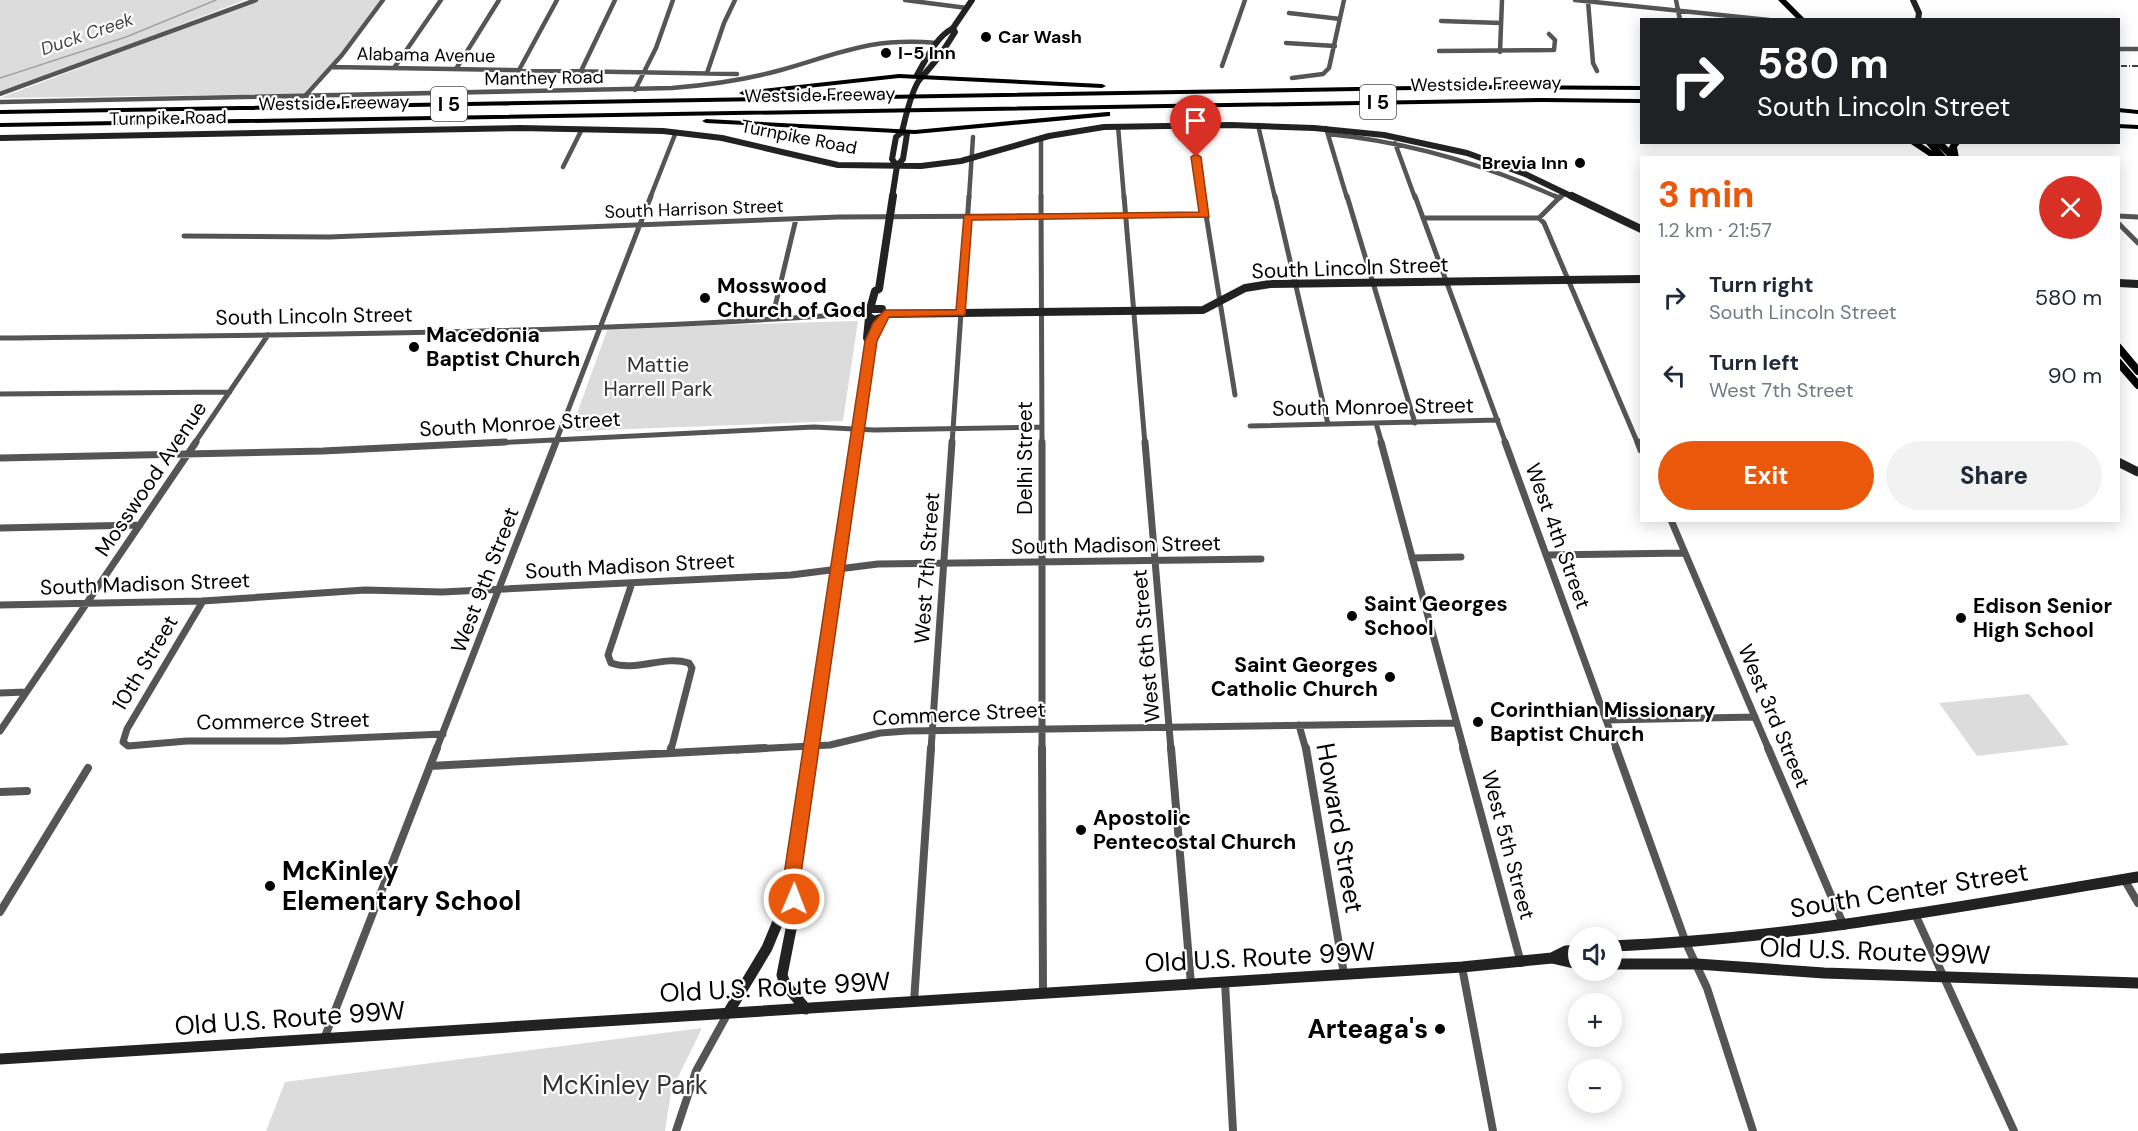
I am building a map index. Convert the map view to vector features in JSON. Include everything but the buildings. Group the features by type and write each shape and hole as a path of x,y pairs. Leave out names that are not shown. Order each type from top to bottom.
{"highway":[{"path":"1782,0 1801,18"},
{"path":"601,102 724,94 886,77 1209,92"},
{"name":"Westside Freeway","path":"0,112 1640,86"},
{"path":"1541,100 1640,107"},
{"name":"Westside Freeway","path":"0,125 1541,100 1640,101"},
{"path":"592,114 624,119 902,132 1216,105"},
{"path":"2120,112 2138,113"},
{"path":"2120,126 2138,129"},
{"path":"2120,131 2138,129"},
{"path":"1915,144 1936,156"}],"main road":[{"path":"1931,144 1941,156"},
{"path":"1940,144 1952,156"},
{"path":"2122,355 2138,370"},
{"path":"2120,364 2138,385"}],"street":[{"path":"0,94 256,0"},
{"path":"304,97 331,67 382,0"},
{"path":"394,68 441,0"},
{"path":"456,69 499,0"},
{"path":"519,70 557,0"},
{"path":"581,71 615,0"},
{"path":"635,90 656,48 673,0"},
{"path":"706,73 719,42 728,9 735,0"},
{"path":"905,0 967,8"},
{"path":"902,132 906,114 920,78 926,75 941,53 952,36 953,28 972,0"},
{"path":"1222,66 1245,0"},
{"path":"1292,78 1323,74 1329,68 1344,0"},
{"path":"1500,52 1502,0"},
{"path":"1575,0 1751,18"},
{"path":"1676,0 1680,18"},
{"path":"1913,0 1919,13 1918,18"},
{"path":"1588,1 1593,63 1597,71"},
{"path":"1289,13 1340,19"},
{"path":"1441,21 1501,23"},
{"path":"920,78 917,75 937,43 946,31 953,28"},
{"path":"1439,51 1554,50 1555,40 1549,34"},
{"path":"937,43 952,36"},
{"name":"Manthey Road","path":"0,102 635,90 699,86 749,78 874,41 904,39 937,43"},
{"path":"937,43 941,53"},
{"path":"1286,43 1335,46"},
{"path":"2120,49 2138,49"},
{"name":"Alabama Avenue","path":"331,67 737,74"},
{"path":"1191,125 1235,395"},
{"path":"1258,125 1328,424"},
{"name":"Turnpike Road","path":"0,138 582,129 676,132 729,140 838,165 935,166 1082,129 1118,126 1258,125 1384,135 1448,148 1505,166 1562,195 1640,229"},
{"name":"West 6th Street","path":"1118,126 1191,984"},
{"path":"563,166 582,129"},
{"path":"1415,423 1327,131 1395,142 1477,162 1562,195 1539,218 1423,218"},
{"name":"West 9th Street","path":"324,1039 676,132"},
{"path":"675,1131 686,1094 696,1071 772,939 791,888 871,341 883,314 882,292 879,289 897,166 903,159 907,134 902,132"},
{"path":"897,166 892,159 897,134 902,132"},
{"name":"West 7th Street","path":"914,1002 973,137"},
{"name":"Delhi Street","path":"1041,138 1043,994"},
{"name":"West 4th Street","path":"1395,142 1498,420 1686,943 1697,964 1753,1131"},
{"name":"South Harrison Street","path":"184,236 318,238 796,219 1205,215"},
{"path":"2120,216 2138,217"},
{"path":"1539,218 1544,223 1640,448"},
{"path":"772,319 796,219"},
{"path":"2120,225 2138,243"},
{"name":"South Lincoln Street","path":"0,338 268,335 601,326 883,314 1203,310 1255,286 1640,279"},
{"path":"2120,283 2138,284"},
{"path":"871,341 867,338 868,315 875,291 879,289"},
{"name":"Mosswood Avenue","path":"0,731 268,335"},
{"path":"2122,355 2138,358"},
{"path":"0,394 230,392"},
{"name":"South Monroe Street","path":"1250,426 1498,420"},
{"name":"West 5th Street","path":"1376,423 1521,963"},
{"name":"South Monroe Street","path":"0,458 187,455 274,450 334,451 557,438 814,428 1041,427"},
{"path":"2120,463 2138,472"},
{"name":"West 3rd Street","path":"1672,522 1844,926"},
{"path":"0,528 140,525"},
{"path":"1547,555 1685,553"},
{"path":"1412,558 1461,557"},
{"name":"South Madison Street","path":"0,605 203,601 365,590 442,592 791,575 878,564 1261,559"},
{"path":"632,583 609,660 615,665 623,666 680,660 689,663 692,668 670,753"},
{"name":"10th Street","path":"125,745 123,737 127,729 203,601"},
{"path":"0,693 27,692"},
{"path":"1606,720 1755,717"},
{"name":"Commerce Street","path":"430,766 812,746 835,744 880,733 933,730 1456,723"},
{"name":"Howard Street","path":"1299,725 1304,738 1344,974"},
{"name":"Commerce Street","path":"125,745 134,747 187,741 284,741 443,734"},
{"path":"0,912 88,768"},
{"path":"0,792 27,791"},
{"name":"South Center Street","path":"1686,943 1844,926 2138,877"},
{"path":"2124,879 2138,903"},
{"path":"791,888 794,914 782,975 785,984 806,1009"},
{"path":"1915,914 2014,1131"},
{"path":"1622,946 1686,943"},
{"name":"Old U.S. Route 99W","path":"0,1059 1462,968 1552,958 1568,951"},
{"name":"Old U.S. Route 99W","path":"1552,958 1568,962"},
{"name":"Old U.S. Route 99W","path":"1622,963 1697,964 1943,977 2138,983"},
{"path":"1462,968 1493,1131"},
{"path":"1225,982 1233,1131"}],"green space":[{"path":"0,0 245,0 0,94"},
{"path":"259,0 380,0 341,53 303,94 0,98"},
{"name":"Mattie Harrell Park","path":"858,321 843,421 575,431 572,427 608,328"},
{"path":"2029,694 2069,745 1977,756 1939,703"},
{"name":"McKinley Park","path":"702,1028 671,1092 665,1131 266,1131 285,1082"}],"waterway":[{"name":"Duck Creek","path":"0,78 126,37 216,0"}],"railway":[{"path":"2121,66 2138,66"}],"place":[{"name":"Car Wash","path":"986,37"},
{"name":"I-5 Inn","path":"886,53"},
{"name":"Brevia Inn","path":"1580,163"},
{"name":"Mosswood Church of God","path":"705,298"},
{"name":"Macedonia Baptist Church","path":"414,347"},
{"name":"Saint Georges School","path":"1352,616"},
{"name":"Edison Senior High School","path":"1961,618"},
{"name":"Saint Georges Catholic Church","path":"1390,677"},
{"name":"Corinthian Missionary Baptist Church","path":"1478,722"},
{"name":"Apostolic Pentecostal Church","path":"1081,830"},
{"name":"McKinley Elementary School","path":"270,886"},
{"name":"Arteaga's","path":"1440,1029"}],"route":[{"path":"794,899 791,888 871,341 878,323 885,314 961,313 968,217 1205,215 1196,157"}]}
